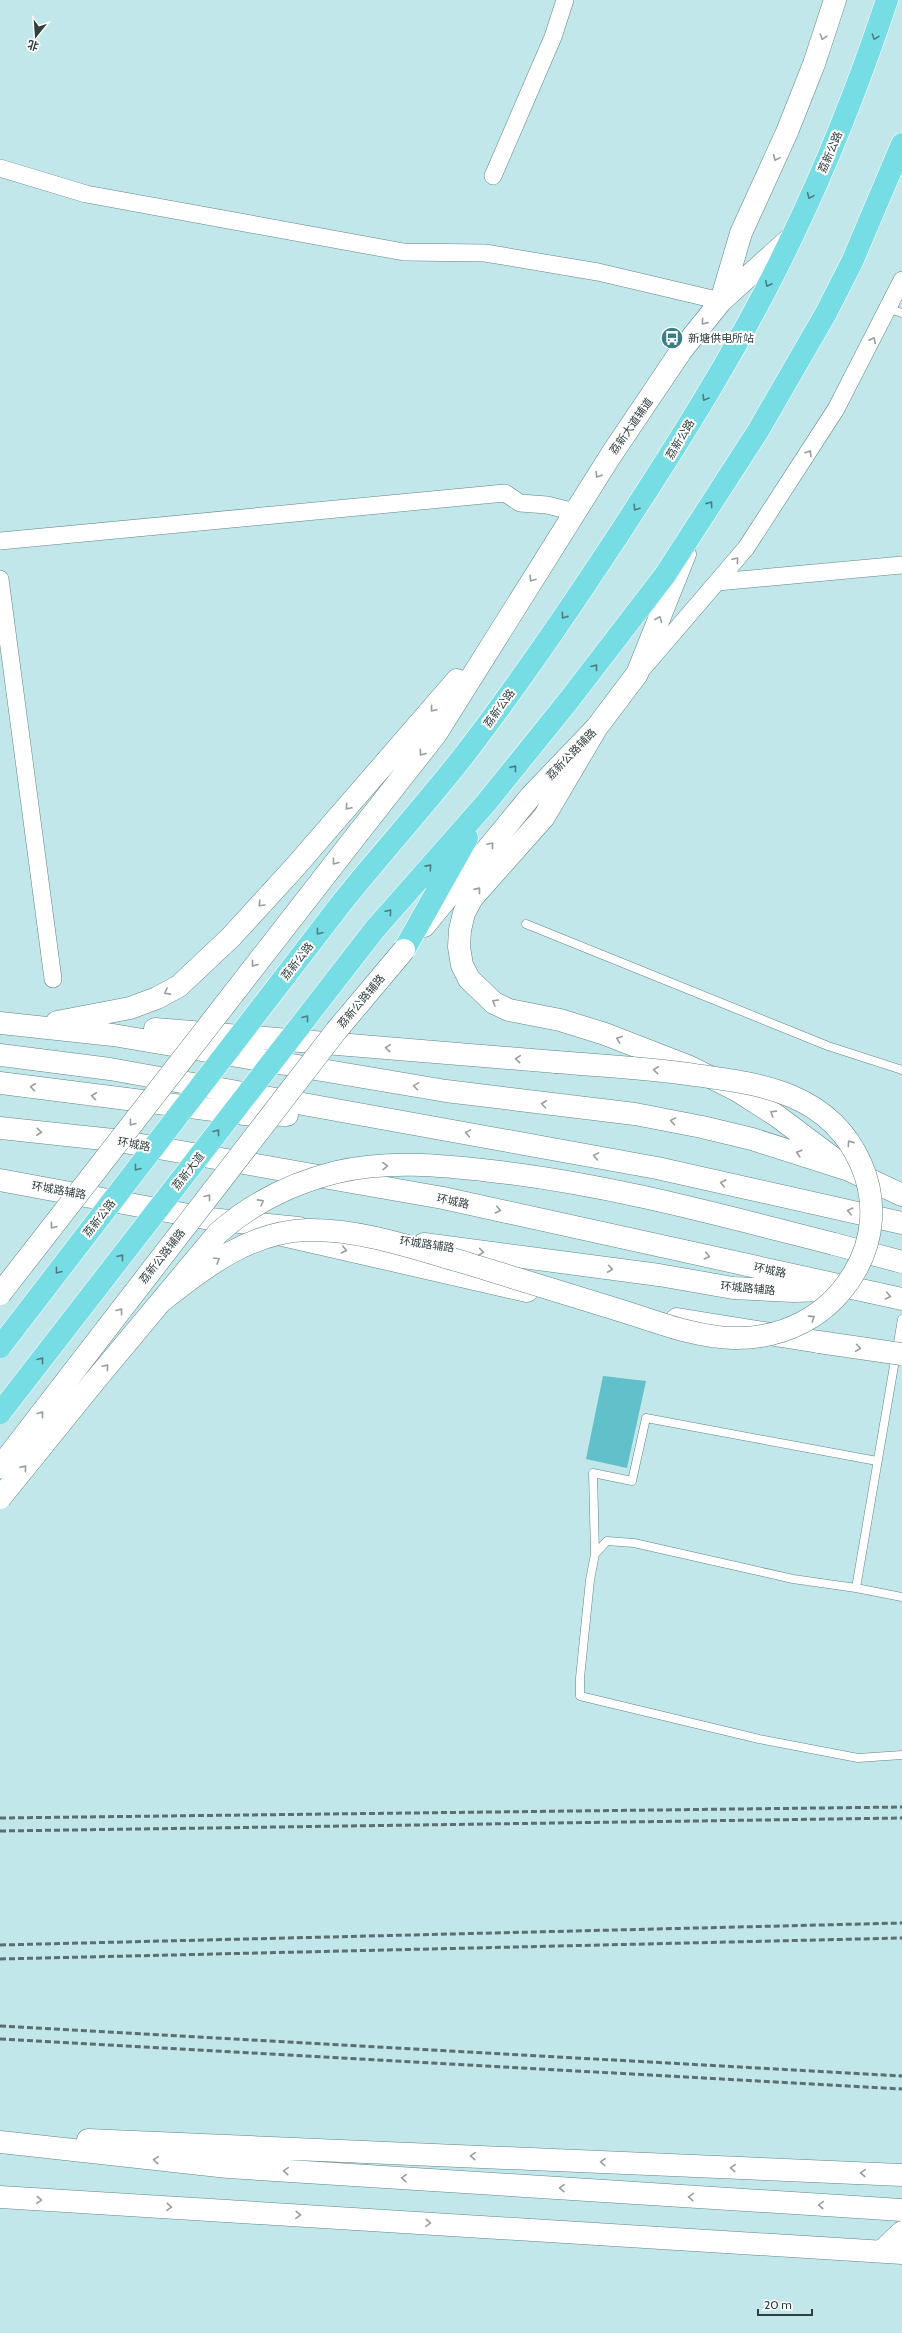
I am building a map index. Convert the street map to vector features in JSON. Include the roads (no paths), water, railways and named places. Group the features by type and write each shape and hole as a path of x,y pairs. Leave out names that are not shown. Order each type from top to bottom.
{"main road":[{"path":"721,301 741,233 787,132 814,64 835,0"},
{"name":"荔新公路","path":"0,1347 343,902 464,755 573,603 691,420 746,327 792,237 843,122 887,0"},
{"path":"404,950 486,803 665,575 754,437 826,313 867,228 902,144"},
{"name":"荔新大道辅道","path":"495,637 681,351 721,301 792,237"},
{"name":"荔新公路辅路","path":"0,1467 336,1031 531,796 597,727 637,674 697,524"},
{"path":"0,1294 436,734 495,637"},
{"path":"52,1022 130,1008 156,998 179,986 231,937 295,867 495,637"},
{"path":"597,727 544,817 484,884 470,903 460,930 458,947 462,965 469,979 494,1003 509,1010 560,1020 605,1034 690,1067 738,1092 777,1116 849,1170"},
{"name":"荔新大道","path":"0,1413 375,929 486,803"},
{"path":"0,1023 52,1022 556,1062 672,1072 768,1086 802,1101 829,1119 843,1133 855,1150 863,1167 870,1191 871,1229 866,1248 849,1283 835,1300 814,1317 798,1326 778,1333 759,1336 714,1336 654,1322 400,1244 339,1232 306,1230 276,1234 252,1241 230,1252 206,1267 163,1300"},
{"path":"0,1023 113,1035 446,1091 635,1114 702,1126 849,1170 902,1195"},
{"path":"0,1055 110,1069 657,1168 902,1223"},
{"path":"0,1083 245,1114 384,1118"},
{"name":"环城路","path":"0,1128 113,1140 443,1198 902,1299"},
{"path":"0,1498 163,1300 204,1247 238,1215 260,1202 309,1180 338,1172 367,1167 436,1166 473,1169 576,1182 661,1200 902,1262"},
{"name":"环城路辅路","path":"0,1180 210,1219 368,1236 659,1275 733,1288 794,1291 855,1288"},
{"path":"210,1219 579,1302 819,1342 902,1354"},
{"path":"0,2138 203,2144 898,2177"},
{"path":"0,2142 124,2157 325,2174 902,2210"},
{"path":"0,2198 892,2252 902,2232"}],"street":[{"path":"493,176 553,38 565,0"},
{"path":"0,168 86,194 117,200 404,252 485,253 590,270 721,301"},
{"path":"637,674 746,548 809,452 895,311 902,280"},
{"path":"0,541 505,494 520,503 546,505 575,512"},
{"path":"717,582 902,565"},
{"path":"0,579 53,978"}],"lane":[{"path":"526,924 828,1046 902,1070"},
{"path":"856,1588 902,1319"},
{"path":"877,1461 646,1418 632,1481 593,1473 595,1554 590,1580 580,1678 580,1696 758,1740 858,1758 902,1756"},
{"path":"595,1554 607,1541 634,1543 793,1579 856,1588 902,1597"}],"railway":[{"path":"0,1818 902,1807"},
{"path":"0,1831 902,1818"},
{"path":"0,1945 902,1923"},
{"path":"0,1959 902,1938"},
{"path":"0,2026 902,2076"},
{"path":"0,2039 902,2089"}],"place":[{"name":"新塘供电所站","path":"672,338"}]}
